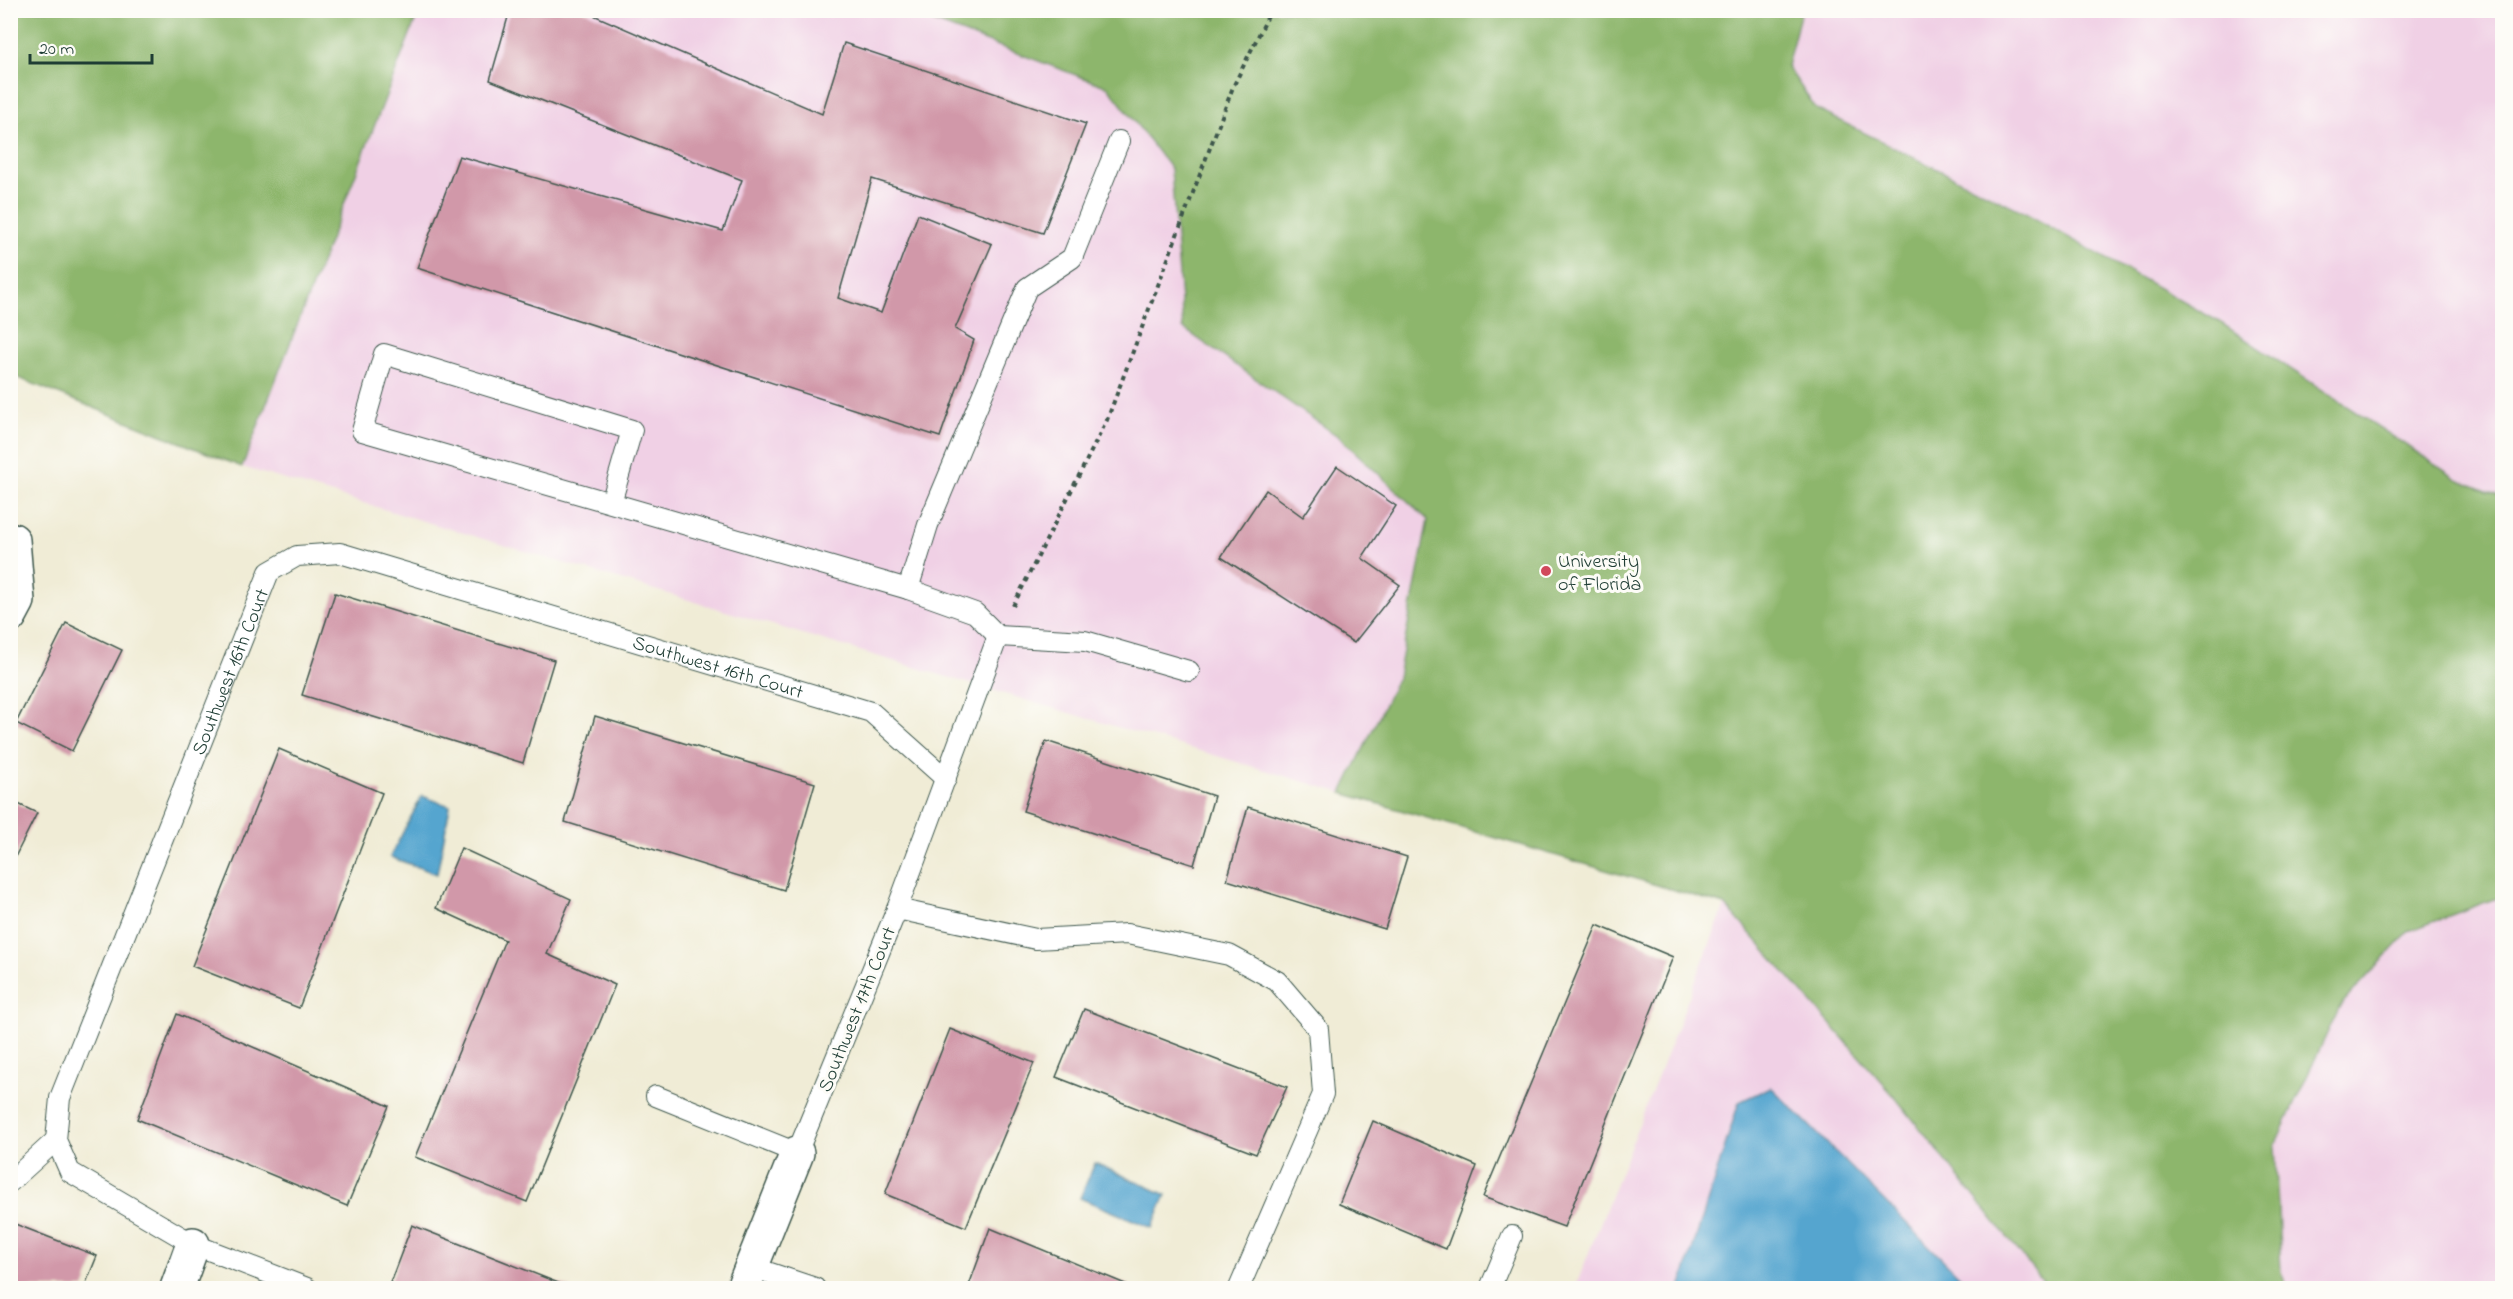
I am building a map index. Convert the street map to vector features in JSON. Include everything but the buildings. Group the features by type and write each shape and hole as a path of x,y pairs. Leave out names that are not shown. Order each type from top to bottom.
{"street":[{"path":"10,616 18,601 13,540"},
{"path":"747,1278 797,1154"},
{"path":"177,1288 193,1244"}],"lane":[{"path":"908,589 928,525 1027,288 1072,258 1119,141"},
{"path":"611,503 632,430 384,354 362,431 908,589 975,613 998,636 1085,641 1189,670"},
{"name":"Southwest 16th Court","path":"307,1288 193,1244 70,1172 56,1140 60,1098 269,572 297,556 340,553 871,712 945,779"},
{"path":"897,909 998,636"},
{"name":"Southwest 17th Court","path":"797,1154 897,909 1036,939 1126,934 1229,955 1277,981 1318,1029 1323,1094 1246,1286"},
{"path":"656,1095 797,1154"},
{"path":"10,1182 56,1140"},
{"path":"1490,1288 1512,1236"},
{"path":"747,1278 815,1288"}],"path":[{"path":"998,636 1107,420 1233,87 1271,10"}],"shaded area":[{"name":"University of Florida","path":"419,11 2502,11 2502,1288 1575,1288 1725,905 242,467"}],"green space":[{"path":"11,10 419,11 242,467 11,375"},
{"path":"905,11 1801,11 1787,66 1816,109 2018,209 2221,323 2457,479 2502,497 2502,898 2409,931 2340,1006 2275,1145 2281,1273 2288,1288 2048,1288 1894,1096 1725,905 1342,793 1398,677 1428,520 1339,437 1183,328 1171,169 1108,87"}],"water":[{"path":"422,796 450,806 437,874 390,857"},
{"path":"1771,1087 1971,1288 1680,1288 1739,1102"},
{"path":"1095,1163 1166,1195 1152,1228 1080,1198"}],"place":[{"name":"University of Florida","path":"1546,571"}]}
